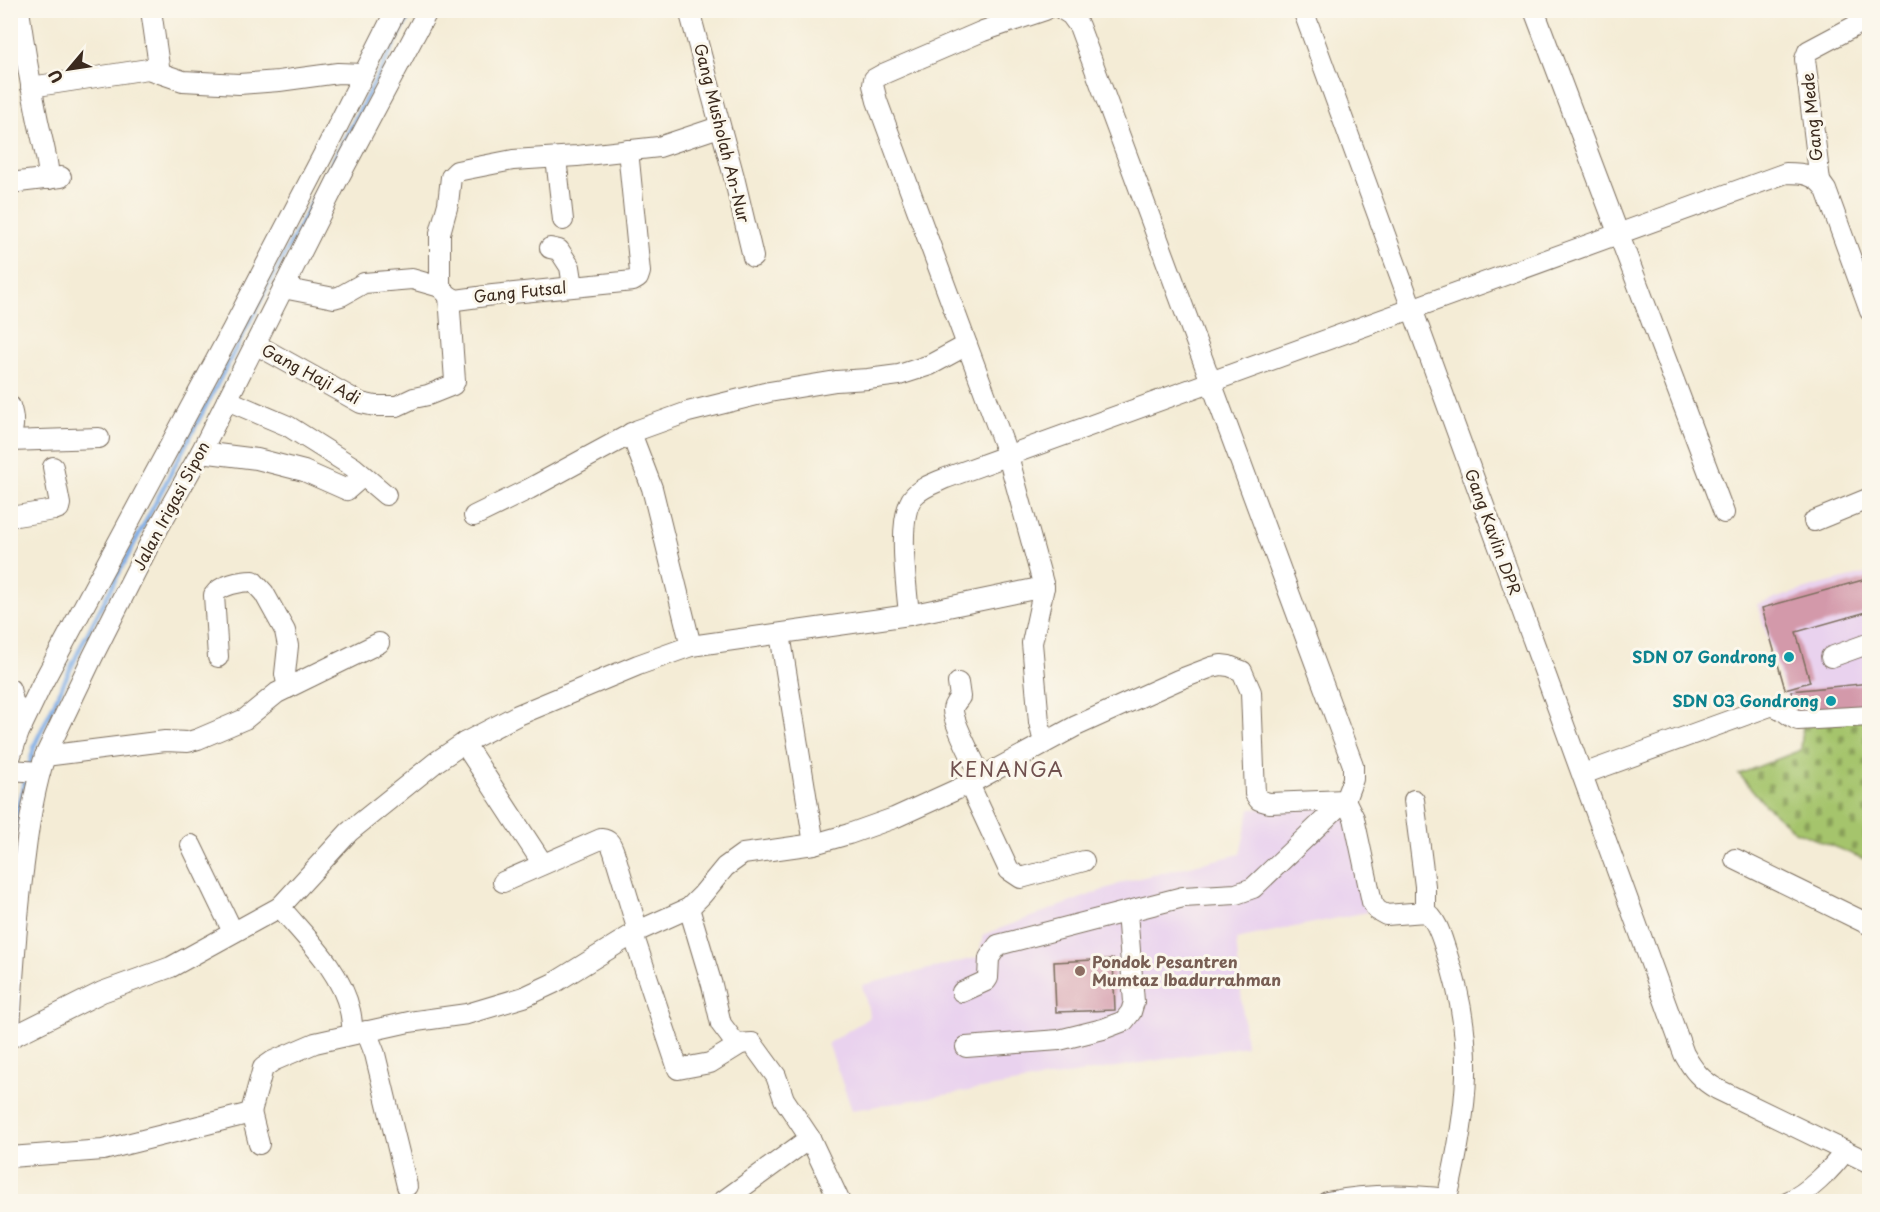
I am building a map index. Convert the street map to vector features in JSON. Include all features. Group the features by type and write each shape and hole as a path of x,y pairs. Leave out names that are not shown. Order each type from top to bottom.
{"street":[{"path":"10,183 56,178 41,135 19,10"},
{"path":"151,10 160,73"},
{"name":"Jalan Irigasi Sipon","path":"10,1031 14,955 30,821 26,767 17,730 243,309 396,10"},
{"name":"Jalan Irigasi Sipon","path":"26,767 93,656 146,552 201,452 339,178 428,10"},
{"name":"Gang Musholah An-Nur","path":"689,10 753,257"},
{"path":"1044,743 1039,722 1032,643 1044,587 1008,456 873,85 874,80 883,74 983,31 1046,10"},
{"path":"962,992 986,981 989,958 998,945 1183,897 1236,894 1253,888 1345,800 1353,780 1353,765 1079,27 1071,15 1063,10"},
{"name":"Gang Kavlin DPR","path":"1303,10 1684,1054 1694,1071 1717,1089 1869,1163"},
{"path":"1534,10 1724,513"},
{"name":"Gang Mede","path":"1869,18 1809,51 1805,59 1820,181 1826,190 1869,310"},
{"path":"31,87 148,69 183,81 239,84 338,73 363,74"},
{"path":"445,292 440,233 448,204 451,177 457,171 513,160 556,158 659,147 719,127"},
{"name":"Gang Futsal","path":"283,288 334,298 341,297 364,283 412,279 445,292 456,300 633,281 638,278 640,272 628,150"},
{"path":"556,158 563,220"},
{"path":"909,615 903,532 912,497 926,487 1410,308 1786,173 1811,175 1820,181"},
{"path":"550,248 559,250 570,267 573,286"},
{"name":"Gang Haji Adi","path":"255,344 361,403 375,406 397,406 453,385 455,381 445,292"},
{"path":"474,516 529,489 631,433 688,412 769,392 836,381 899,375 930,364 967,345"},
{"path":"227,400 288,426 353,467 386,495"},
{"path":"10,406 14,419 10,439 99,438"},
{"path":"631,433 652,488 691,646"},
{"path":"201,452 257,459 304,471 347,490 363,476"},
{"path":"10,517 59,508 53,467"},
{"path":"1814,521 1869,498"},
{"path":"218,657 214,595 218,590 253,581 264,593 285,631 288,646 285,674 288,688"},
{"path":"10,1038 102,992 171,967 280,907 349,832 436,762 464,743 518,716 638,665 691,646 909,615 1044,587"},
{"path":"780,634 814,843"},
{"path":"26,767 165,741 188,742 230,727 288,688 379,643"},
{"path":"1831,657 1869,643"},
{"path":"259,1144 251,1112 263,1068 273,1061 315,1043 409,1022 467,1014 524,997 554,983 636,933 689,908 725,867 743,854 814,843 849,834 894,818 975,780 1076,726 1212,667 1230,666 1242,671 1251,692 1255,794 1259,800 1269,803 1345,800"},
{"path":"958,683 960,697 953,707 953,712 1001,857 1009,870 1022,878 1084,861"},
{"path":"10,689 17,730"},
{"path":"1582,774 1770,706 1777,706 1798,720 1869,716"},
{"path":"464,743 543,864"},
{"path":"1327,1202 1344,1198 1415,1195 1448,1200 1460,1146 1466,1097 1466,1041 1457,982 1440,934 1429,914 1425,912 1386,915 1377,910 1372,902 1354,818 1345,800"},
{"path":"1414,800 1425,886 1425,912"},
{"path":"503,882 601,839 608,840 614,852 636,933 678,1069 710,1063 740,1045 752,1043 776,1076 784,1099 810,1138 840,1202"},
{"path":"191,845 233,932"},
{"path":"1735,859 1869,925"},
{"path":"280,907 336,977 359,1033 375,1054 407,1186"},
{"path":"689,908 721,1024 733,1042 740,1045"},
{"path":"966,1047 1059,1040 1124,1021 1131,1012 1134,1002 1127,912"},
{"path":"10,1157 102,1150 235,1119 251,1112"},
{"path":"722,1202 810,1138"},
{"path":"1787,1202 1814,1183 1845,1151"}],"shaded area":[{"path":"1869,573 1869,712 1793,719 1757,604"},
{"name":"Pondok Pesantren Mumtaz Ibadurrahman","path":"1325,805 1345,808 1367,912 1236,939 1246,1046 852,1110 828,1043 870,1017 862,985 979,957 983,935 1127,881 1240,854 1250,809"}],"green space":[{"path":"1869,719 1869,861 1795,831 1765,805 1739,774 1801,750 1803,722"}],"building":[{"name":"SDN 07 Gondrong","path":"1870,578 1870,611 1796,632 1810,682 1785,689 1762,608"},
{"name":"SDN 03 Gondrong","path":"1870,683 1870,711 1795,717 1791,691"},
{"path":"1113,959 1115,1010 1056,1012 1054,962"}],"waterway":[{"path":"29,766 35,744 84,640 412,10"},
{"path":"10,872 17,809 26,777"}],"place":[{"name":"SDN 07 Gondrong","path":"1789,657"},
{"name":"SDN 03 Gondrong","path":"1831,701"},
{"name":"Pondok Pesantren Mumtaz Ibadurrahman","path":"1080,971"}],"district":[{"name":"KENANGA","path":"1007,770"}]}
